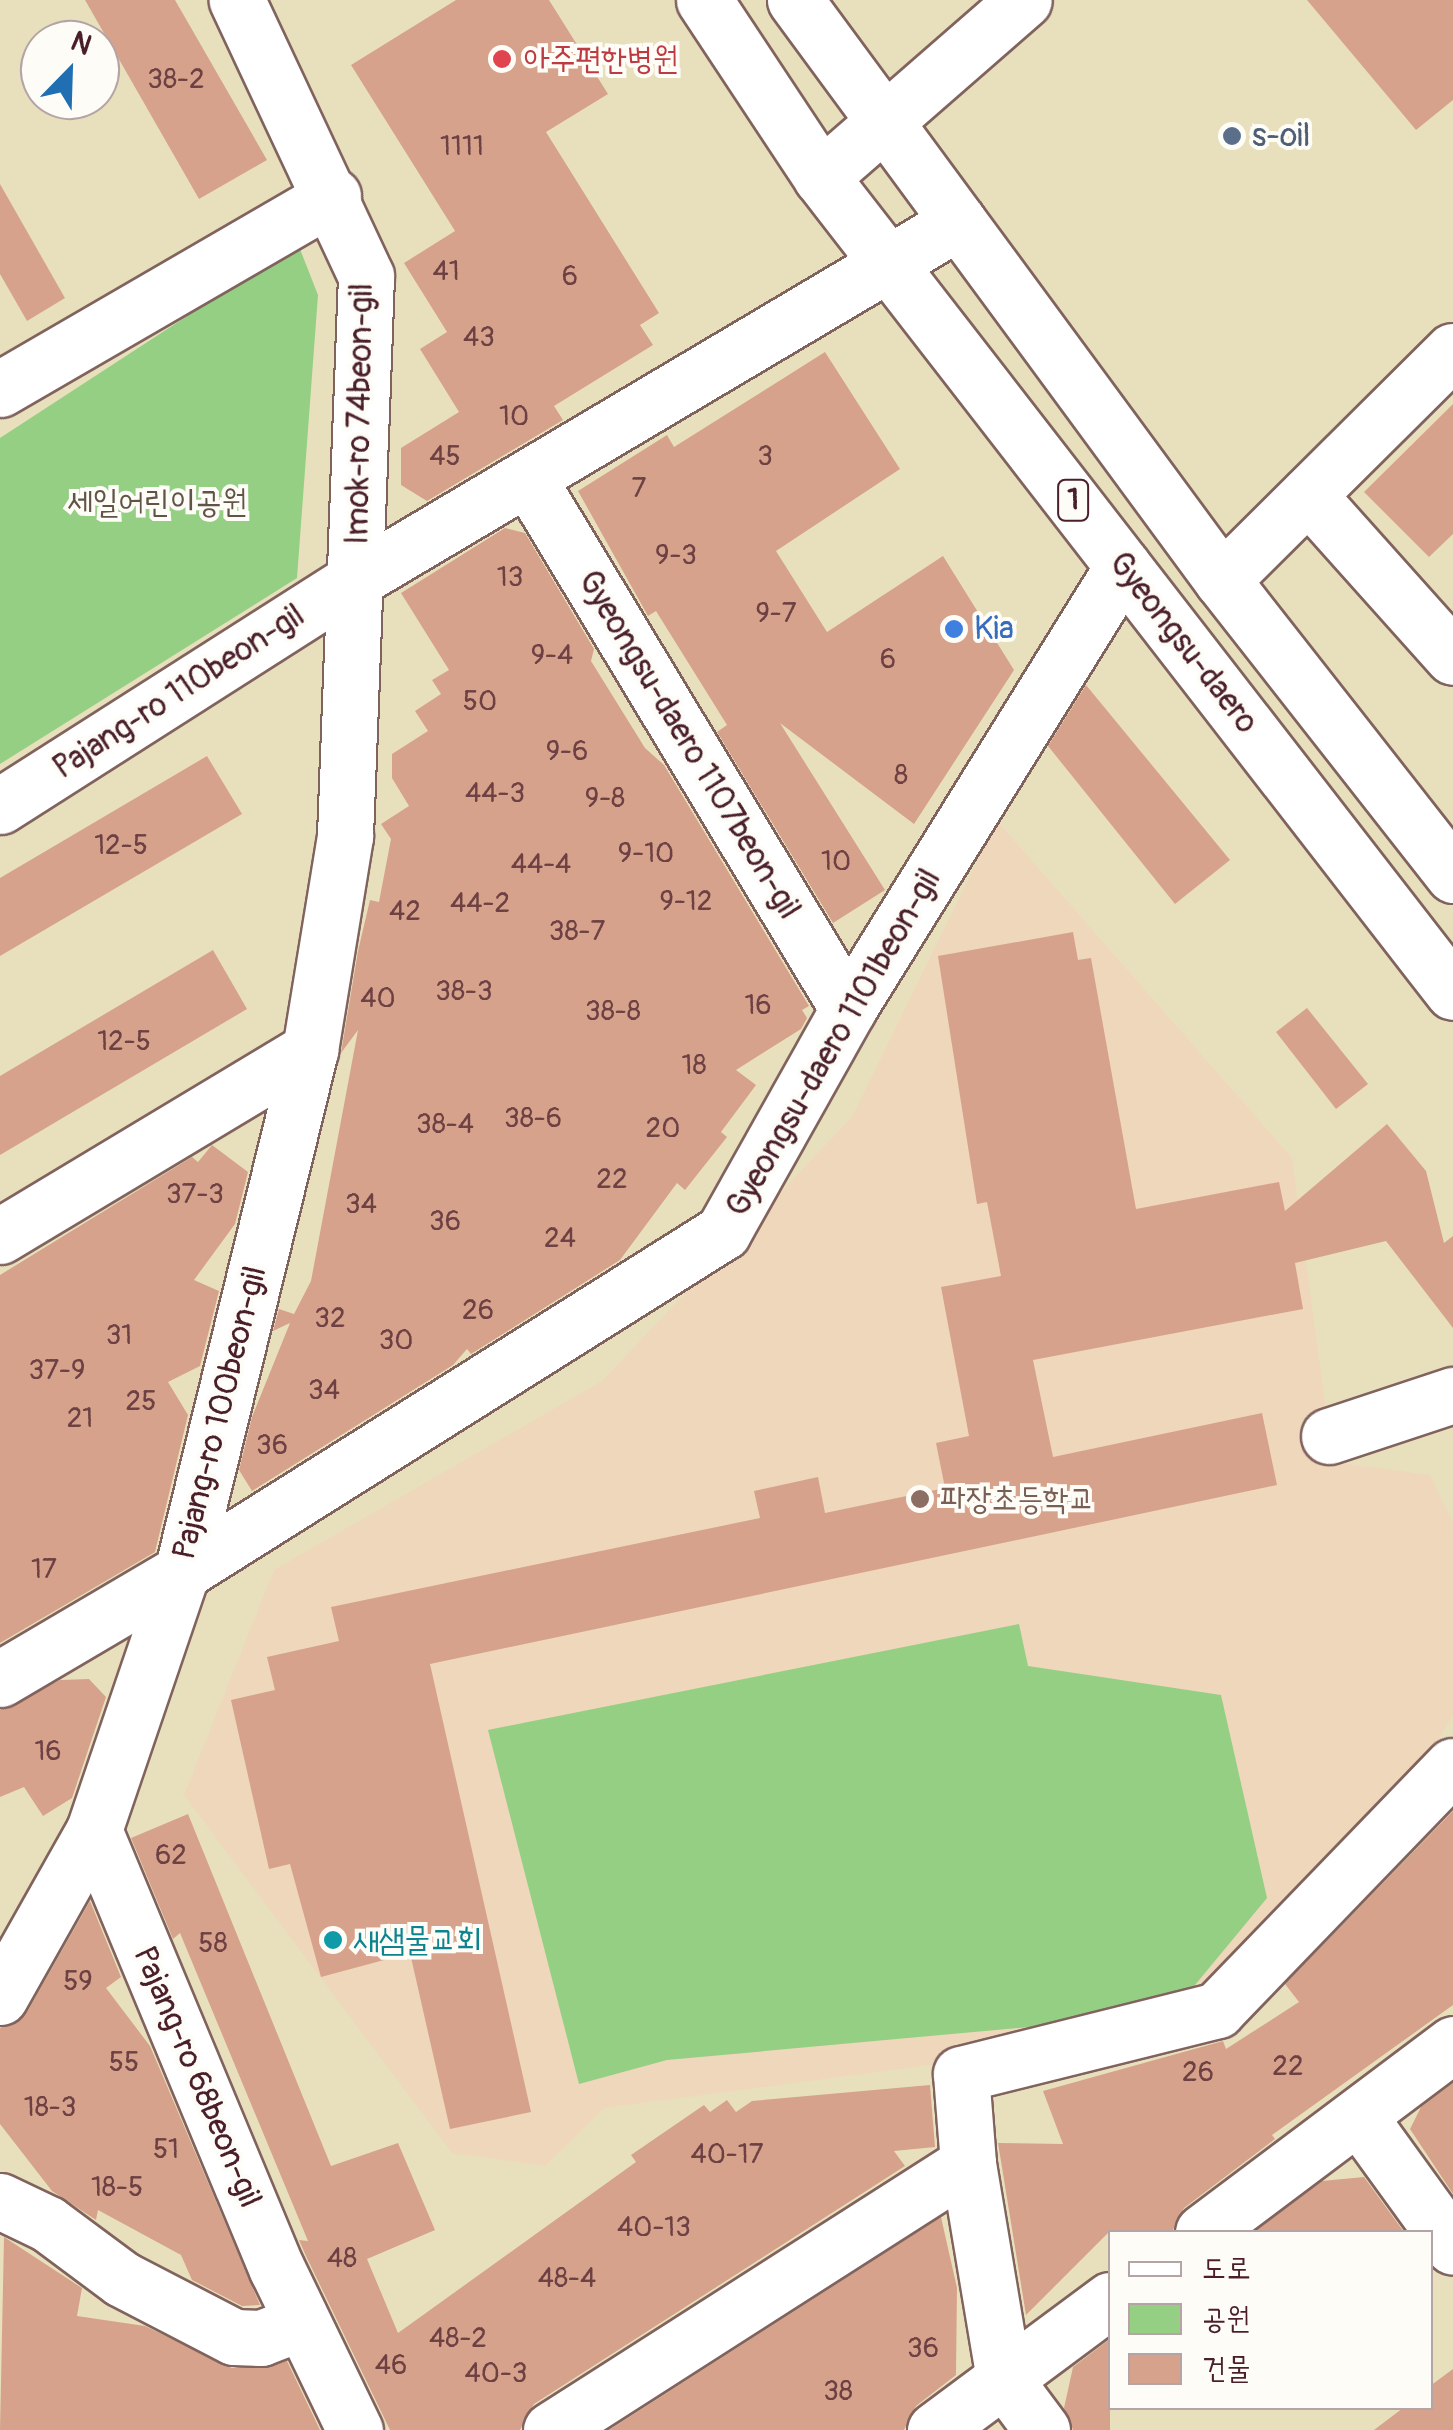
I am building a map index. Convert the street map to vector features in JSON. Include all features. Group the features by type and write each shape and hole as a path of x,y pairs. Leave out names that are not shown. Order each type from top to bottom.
{"street":[{"name":"Imok-ro 74beon-gil","path":"237,0 333,196 366,276 358,578"},
{"name":"Gyeongsu-daero","path":"704,0 821,176 1453,992"},
{"name":"1","path":"796,0 884,125 1222,580 1453,875"},
{"path":"821,176 1024,0"},
{"path":"0,389 333,196"},
{"path":"358,578 958,222"},
{"path":"1222,580 1453,351"},
{"path":"1016,426 1076,383"},
{"name":"Gyeongsu-daero 1107beon-gil","path":"529,480 848,1009"},
{"path":"1308,495 1453,657"},
{"name":"Gyeongsu-daero 1101beon-gil","path":"182,1572 723,1232 848,1009 1123,566"},
{"name":"Pajang-ro 110beon-gil","path":"0,806 358,578"},
{"name":"Pajang-ro 100beon-gil","path":"0,1679 182,1572 310,1050 344,836 358,578"},
{"path":"0,1236 310,1050"},
{"path":"1329,1436 1453,1395"},
{"path":"0,1996 94,1830 182,1572"},
{"path":"1042,2430 1004,2379 968,2162 961,2074 1217,2010 1453,1766"},
{"name":"Pajang-ro 68beon-gil","path":"94,1830 302,2322 355,2430"},
{"path":"1205,2230 1453,2044"},
{"path":"1359,2117 1453,2248"},
{"path":"551,2430 968,2162"},
{"path":"0,2201 48,2224 122,2279 234,2338 261,2338 302,2322"},
{"path":"935,2430 1108,2301"}],"shaded area":[{"name":"파장초등학교","path":"997,821 1292,1158 1333,1462 1430,1475 1453,1523 1453,1715 1415,1778 1210,1998 960,2061 604,2108 545,2166 452,2153 184,1795 274,1570 602,1381 852,1117"}],"green space":[{"name":"세일어린이공원","path":"298,244 318,295 297,578 0,764 0,438"},
{"path":"1019,1624 1028,1666 1221,1695 1267,1898 1171,2014 667,2060 579,2084 488,1730"}],"building":[{"path":"85,0 175,0 267,160 199,199 120,61 120,20 96,20"},
{"path":"456,0 549,0 608,94 546,132 659,313 640,325 653,345 554,406 563,420 427,501 401,485 401,448 459,412 420,349 447,332 404,263 455,231 351,65"},
{"path":"1307,0 1453,0 1453,100 1416,130"},
{"path":"0,184 65,298 27,321 0,274"},
{"path":"825,352 900,469 776,551 827,632 943,556 1014,670 914,824 780,723 885,890 833,923 717,732 727,725 656,611 648,616 578,491 667,435 674,447"},
{"path":"1453,404 1453,534 1429,557 1364,492"},
{"path":"505,528 525,533 594,649 591,661 645,748 664,765 809,1006 802,1010 807,1018 801,1029 736,1070 756,1085 721,1132 727,1137 685,1190 677,1183 620,1260 471,1354 467,1349 453,1365 252,1491 239,1470 252,1417 290,1323 273,1331 279,1309 294,1314 311,1281 358,1030 341,1053 358,951 370,900 379,902 391,839 381,824 409,806 392,778 392,754 428,731 415,711 441,694 432,680 449,670 401,593"},
{"path":"1086,685 1230,860 1175,904 1048,746"},
{"path":"207,756 242,814 0,956 0,878"},
{"path":"1073,932 1078,960 1091,958 1136,1209 1279,1182 1285,1211 1387,1124 1426,1171 1444,1243 1453,1236 1453,1328 1386,1241 1295,1263 1303,1309 1033,1360 1053,1457 1262,1413 1277,1485 430,1664 531,2112 450,2129 410,1953 321,1977 290,1864 269,1869 231,1700 275,1690 267,1657 339,1641 331,1607 760,1518 754,1491 818,1477 825,1513 945,1488 936,1443 969,1436 941,1287 1001,1276 987,1202 977,1204 938,956"},
{"path":"213,950 247,1009 0,1155 0,1076"},
{"path":"1307,1008 1368,1084 1336,1109 1276,1032"},
{"path":"212,1145 248,1172 235,1224 194,1280 219,1291 200,1366 168,1382 188,1415 155,1552 0,1643 0,1275 192,1157 198,1162"},
{"path":"89,1679 106,1697 72,1798 43,1816 24,1787 0,1797 0,1710 60,1680"},
{"path":"1453,1811 1453,2005 1272,2135 1275,2139 1184,2208 1173,2230 1108,2230 1026,2315 998,2143 1063,2144 1043,2091 1223,2041 1226,2049 1299,2002 1285,1984"},
{"path":"188,1814 331,2166 398,2143 435,2230 367,2259 398,2333 636,2162 631,2155 704,2105 710,2112 727,2100 736,2112 752,2101 930,2085 935,2147 894,2151 905,2166 534,2404 520,2430 390,2430 299,2240 308,2241 180,1933 173,1939 131,1838"},
{"path":"90,1901 121,1977 106,1988 150,2046 260,2305 242,2306 192,2280 181,2255 98,2210 96,2220 52,2191 0,2124 0,2028 27,2012"},
{"path":"1453,2083 1453,2194 1410,2129 1421,2107"},
{"path":"1364,2177 1403,2230 1257,2230 1322,2181"},
{"path":"941,2217 957,2288 956,2375 916,2406 904,2430 609,2430"},
{"path":"4,2237 82,2288 77,2316 145,2326 232,2368 287,2361 320,2430 0,2430"},
{"path":"1108,2341 1110,2430 1073,2430 1064,2408 1073,2367"},
{"path":"1453,2369 1453,2430 1374,2430 1400,2410 1433,2410 1433,2384"}],"place":[{"name":"아주편한병원","path":"502,59"},
{"name":"s-oil","path":"1232,136"},
{"name":"Kia","path":"954,629"},
{"name":"파장초등학교","path":"920,1499"},
{"name":"새샘물교회","path":"333,1940"}]}
